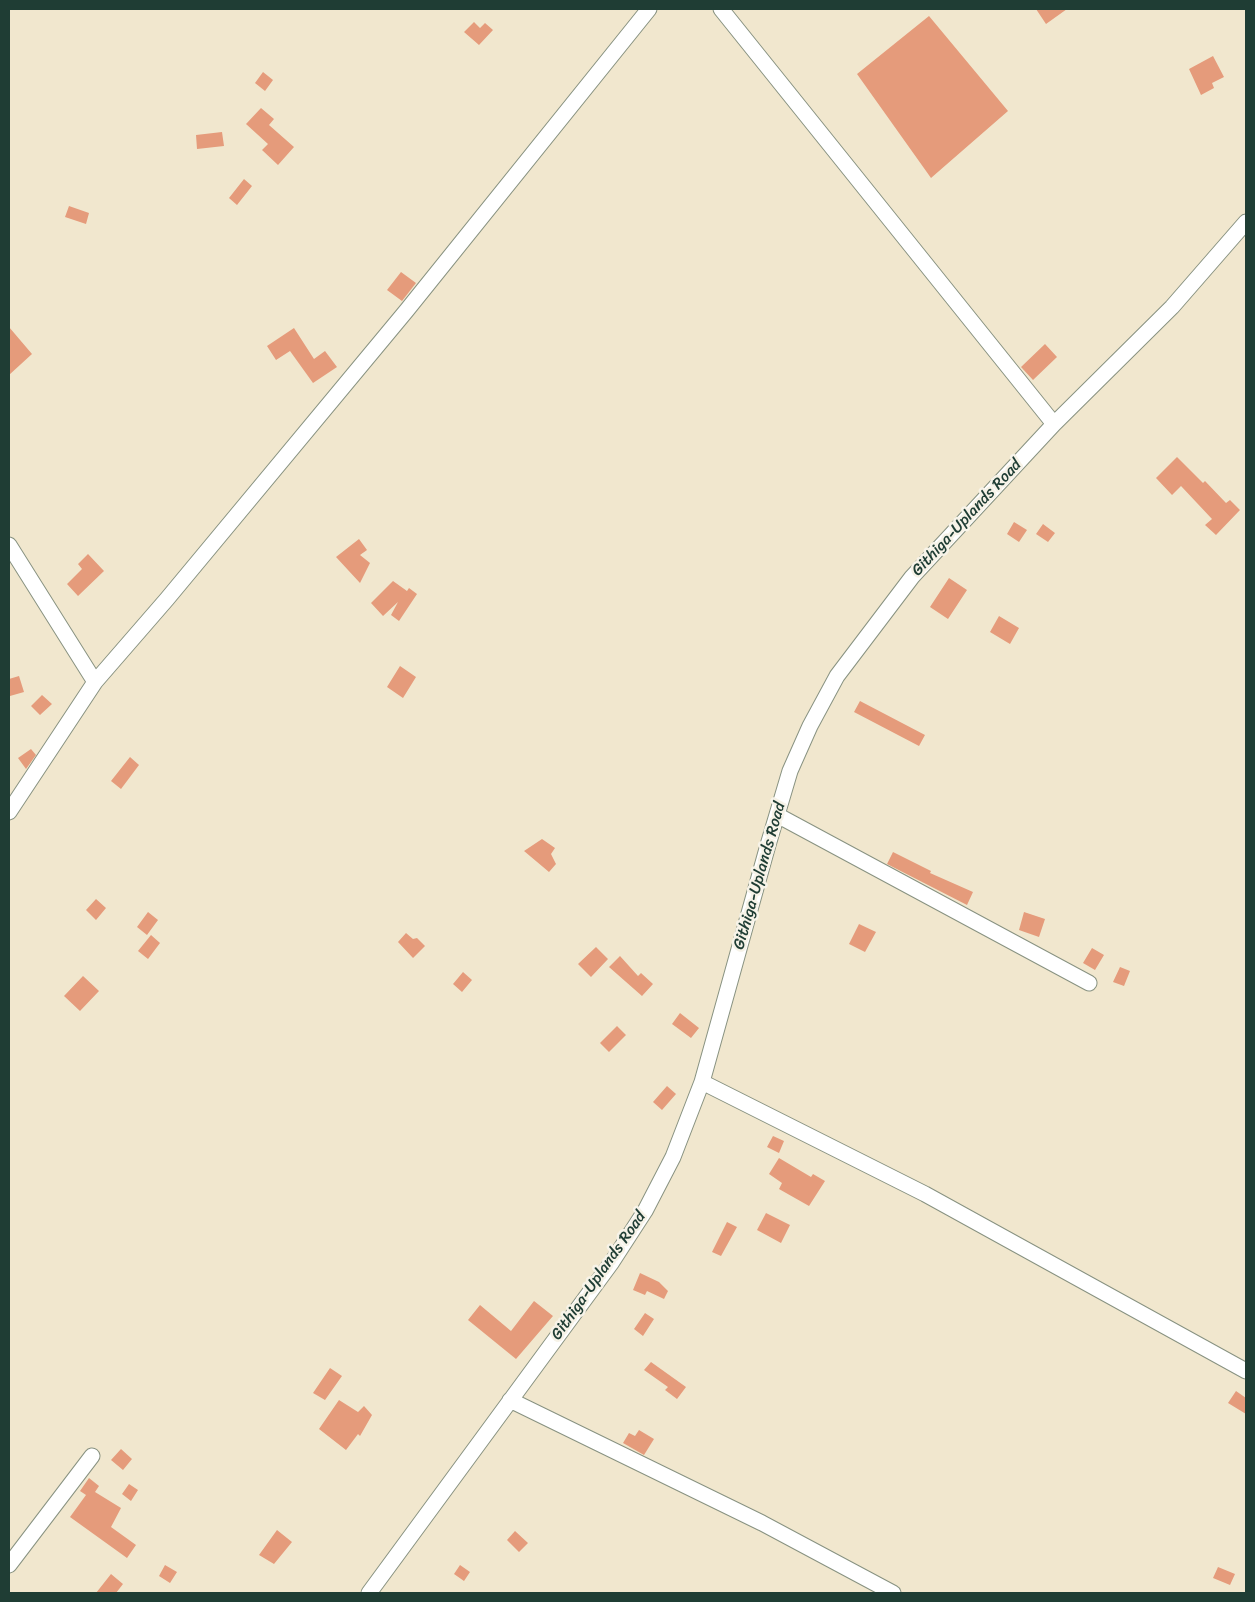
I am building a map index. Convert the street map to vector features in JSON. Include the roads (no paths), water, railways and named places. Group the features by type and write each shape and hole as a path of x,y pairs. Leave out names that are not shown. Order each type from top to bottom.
{"street":[{"path":"9,812 95,682 167,599 413,302 649,9"},
{"path":"721,9 1054,424"},
{"name":"Githiga-Uplands Road","path":"369,1593 612,1262 645,1211 673,1157 702,1082 790,771 810,726 837,676 912,577 1054,424 1172,307 1246,222"},
{"path":"9,545 95,682"},
{"path":"777,815 1089,984"},
{"path":"702,1082 925,1194 1246,1371"},
{"path":"510,1400 762,1523 894,1593"},
{"path":"9,1565 92,1456"}]}
